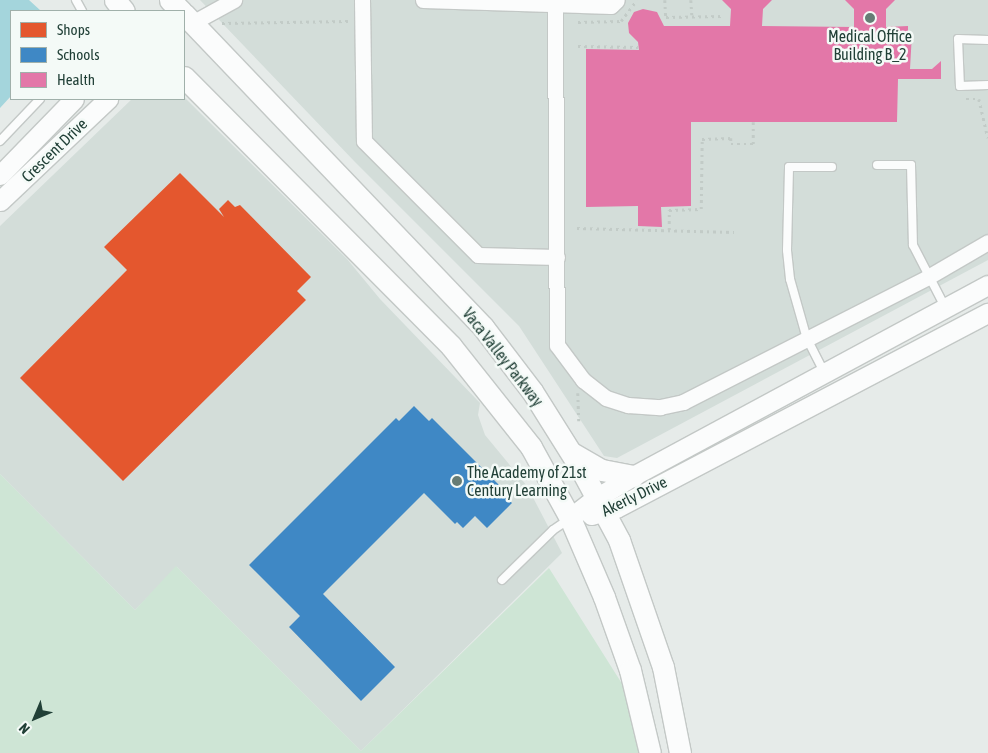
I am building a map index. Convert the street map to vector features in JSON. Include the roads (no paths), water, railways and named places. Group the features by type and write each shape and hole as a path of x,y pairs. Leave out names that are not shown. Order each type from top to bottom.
{"main road":[{"path":"115,0 123,10"},
{"name":"Vaca Valley Parkway","path":"185,19 483,327 532,391 571,452 601,505 636,584 663,667 680,753"},
{"name":"Vaca Valley Parkway","path":"185,78 451,346 531,447 570,518 630,670 650,753"},
{"path":"571,452 602,470 634,476"}],"street":[{"path":"182,10 234,0"},
{"path":"362,0 364,141 478,255 557,257"},
{"path":"423,0 555,2 611,6 617,0"},
{"path":"555,2 557,345 583,380 606,398 628,405 660,407 683,402 928,277 988,242"},
{"name":"Crescent Drive","path":"0,175 73,100"},
{"name":"Crescent Drive","path":"0,201 107,100"},
{"name":"Akerly Drive","path":"601,505 634,476 988,285"},
{"name":"Akerly Drive","path":"570,518 601,505 988,313"}],"lane":[{"path":"988,40 958,39 960,86 988,85"},
{"path":"0,141 39,100"},
{"path":"877,165 911,165 913,245 946,309"},
{"path":"824,372 807,339 796,306 787,250 789,167 832,168"},
{"path":"502,580 553,530 570,518"}],"water":[{"path":"0,0 29,0 40,10 10,10 10,97 0,108"}],"place":[{"name":"Medical Office Building B_2","path":"870,18"},
{"name":"The Academy of 21st Century Learning","path":"457,481"}]}
